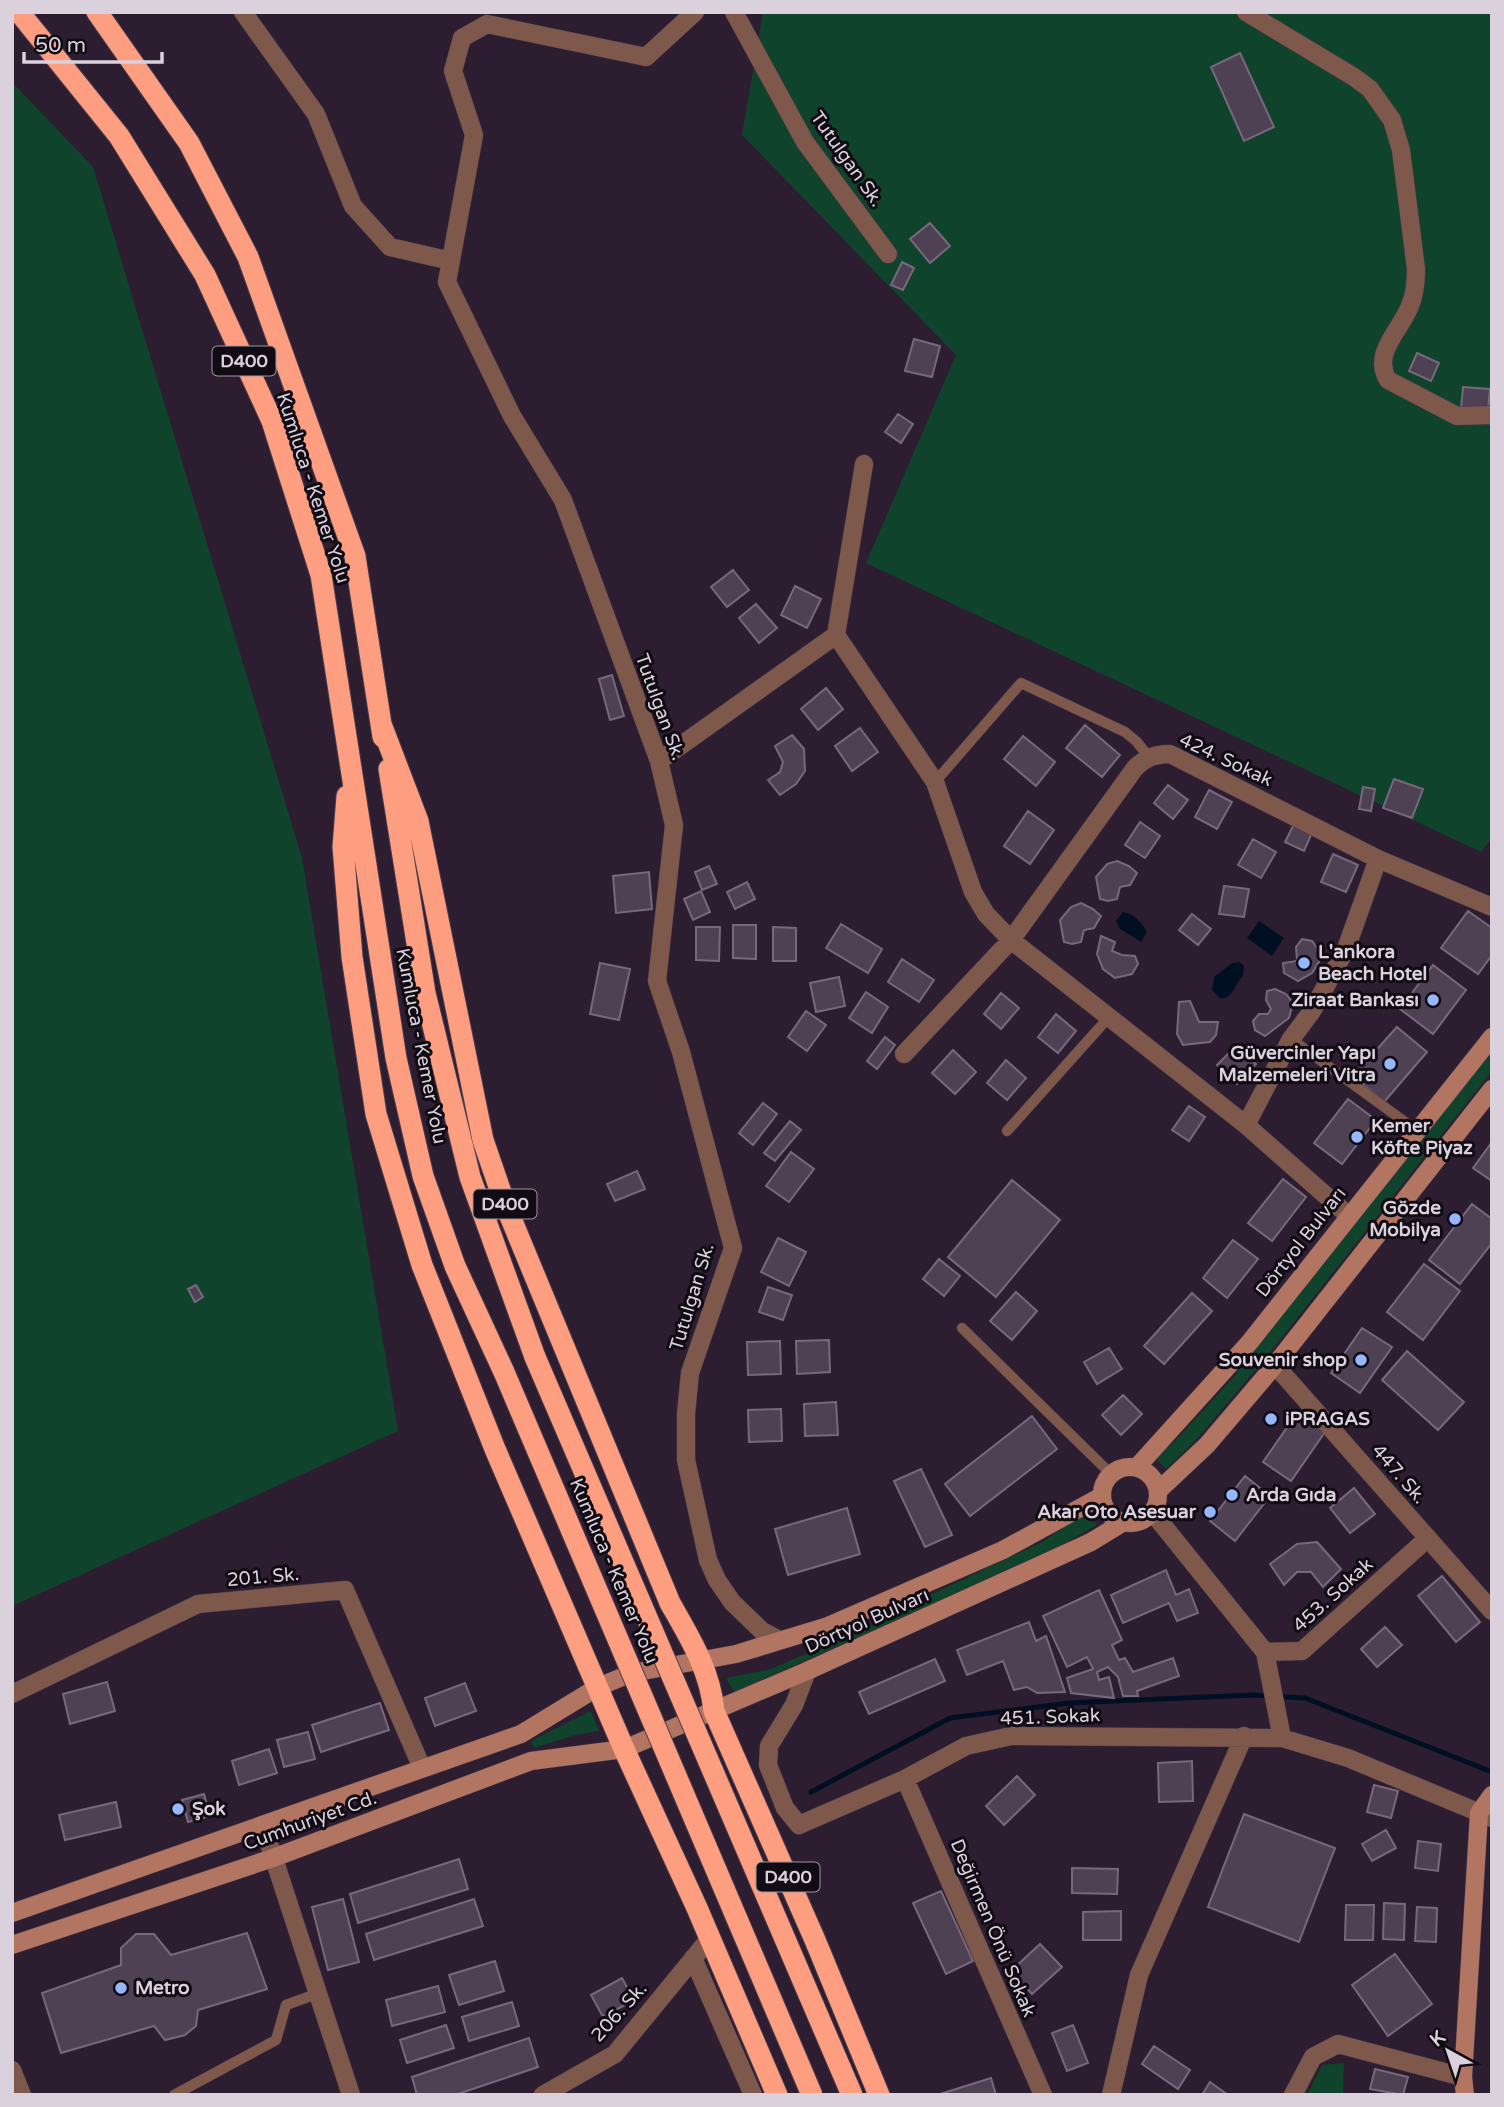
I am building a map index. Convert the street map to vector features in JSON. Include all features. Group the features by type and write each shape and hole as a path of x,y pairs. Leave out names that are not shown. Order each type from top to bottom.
{"highway":[{"name":"Kumluca - Kemer Yolu","path":"19,12 119,136 198,263 272,421 321,575 396,1058 423,1176 455,1266 504,1372 812,2095"},
{"name":"Kumluca - Kemer Yolu","path":"97,12 188,143 248,257 355,556 428,1007 470,1177 535,1357 852,2095"},
{"name":"Kumluca - Kemer Yolu","path":"381,724 418,821 483,1139 505,1204 670,1603 702,1659 712,1689 714,1711 810,1928 879,2095"},
{"path":"350,762 343,847 352,957 376,1114 422,1265 495,1449 624,1749 778,2095"}],"main road":[{"name":"Dörtyol Bulvarı","path":"1137,1467 1249,1343 1492,1037"},
{"path":"1159,1490 1207,1445 1275,1365 1492,1089"},
{"path":"1123,1467 1137,1467 1152,1475 1159,1490 1158,1502 1153,1513 1139,1522 1122,1523 1108,1513 1101,1496 1104,1484 1111,1474 1123,1467"},
{"name":"Dörtyol Bulvarı","path":"598,1687 632,1673 736,1654 828,1626 1003,1550 1101,1496"},
{"name":"Dörtyol Bulvarı","path":"624,1749 807,1671 1091,1542 1122,1523"},
{"name":"Cumhuriyet Cd.","path":"12,1913 521,1734 598,1687"},
{"path":"521,1734 531,1761"},
{"name":"Cumhuriyet Cd.","path":"12,1945 273,1857 531,1761 624,1749"},
{"path":"1464,2086 1485,1816 1492,1795"}],"street":[{"path":"243,12 316,114 353,206 390,247 451,261"},
{"name":"Tutulgan Sk.","path":"695,12 646,57 487,24 462,38 453,71 474,135 447,282 512,416 563,500 659,761 674,825 657,981 681,1052 733,1248 691,1373 686,1414 686,1460 708,1560 716,1580 732,1602 762,1631 779,1640"},
{"name":"Tutulgan Sk.","path":"734,12 805,142 888,254"},
{"path":"1246,12 1354,77 1376,96 1392,120 1401,150 1416,269 1415,289 1409,308 1382,357 1382,371 1388,380 1457,416 1492,415"},
{"path":"864,464 836,635 935,782 973,892 986,914 1011,940 1246,1125 1349,1216"},
{"path":"659,761 836,635"},
{"name":"424. Sokak","path":"904,1054 1011,940 1135,768 1149,757 1170,754 1378,859 1492,907"},
{"path":"1246,1125 1291,1039 1312,1011 1346,949 1378,859"},
{"name":"447. Sk.","path":"1275,1365 1492,1611"},
{"path":"1153,1513 1265,1652 1282,1738"},
{"name":"453. Sokak","path":"1265,1652 1302,1651 1428,1538"},
{"name":"201. Sk.","path":"12,1694 198,1604 345,1590 422,1768"},
{"name":"451. Sokak","path":"807,1671 794,1705 769,1746 768,1765 785,1808 799,1825 905,1779 966,1745 1011,1736 1282,1738 1348,1758 1485,1816"},
{"path":"1111,2095 1139,1975 1244,1736"},
{"name":"Değirmen Önü Sokak","path":"905,1779 1042,2095"},
{"path":"262,1825 351,2095"},
{"name":"206. Sk.","path":"543,2095 615,2053 710,1938"},
{"path":"694,1958 753,2095"},
{"path":"1293,2095 1313,2057 1338,2044 1464,2086"},
{"path":"12,2070 22,2095"}],"lane":[{"path":"935,782 1021,683 1125,732 1149,757"},
{"path":"1007,1131 1109,1017"},
{"path":"1291,1039 1416,1130"},
{"path":"962,1328 1111,1474"},
{"path":"174,2095 276,2040 286,2004 319,1993"}],"green space":[{"path":"763,12 1492,12 1492,838 1481,852 866,563 956,355 742,135"},
{"path":"12,82 93,167 302,858 398,1431 12,1606"},
{"path":"1492,1047 1492,1071 1268,1355 1198,1438 1166,1469 1155,1458 1173,1443 1233,1378"},
{"path":"1086,1512 1097,1524 1095,1526 1042,1556 734,1692 726,1678 771,1669 883,1620 886,1616 1044,1541"},
{"path":"591,1711 599,1731 575,1735 534,1748 531,1741"},
{"path":"1344,2063 1343,2095 1307,2095 1322,2065"}],"water":[{"path":"1123,912 1137,919 1147,932 1141,942 1120,929 1116,921"},
{"path":"1259,921 1284,938 1272,956 1247,938"},
{"path":"1240,962 1244,966 1243,976 1231,993 1221,999 1212,990 1214,977 1232,963"}],"building":[{"path":"1240,53 1274,127 1244,141 1211,67"},
{"path":"930,223 950,246 930,263 910,239"},
{"path":"902,262 914,268 903,290 891,285"},
{"path":"914,339 940,346 932,377 905,371"},
{"path":"1417,353 1439,363 1431,381 1409,371"},
{"path":"1463,387 1490,389 1488,411 1461,409"},
{"path":"898,414 913,424 901,443 885,432"},
{"path":"733,570 749,590 727,607 711,587"},
{"path":"795,586 821,599 807,628 781,615"},
{"path":"756,604 777,628 759,643 739,618"},
{"path":"612,675 624,716 610,720 599,679"},
{"path":"826,688 843,709 818,730 801,709"},
{"path":"1085,725 1120,755 1102,777 1066,748"},
{"path":"860,728 878,752 852,771 835,746"},
{"path":"792,735 804,749 805,771 796,784 780,795 768,780 780,772 783,762 775,746"},
{"path":"1023,736 1055,762 1036,786 1004,759"},
{"path":"1394,779 1423,789 1412,818 1383,808"},
{"path":"1168,785 1188,800 1173,819 1154,803"},
{"path":"1363,787 1375,789 1371,811 1359,809"},
{"path":"1209,790 1232,802 1217,829 1195,817"},
{"path":"1028,811 1054,830 1030,864 1004,846"},
{"path":"1140,822 1160,836 1145,858 1125,845"},
{"path":"1294,824 1312,833 1304,851 1285,842"},
{"path":"1253,839 1276,852 1261,878 1238,865"},
{"path":"1333,854 1358,865 1346,892 1321,882"},
{"path":"1117,861 1137,873 1130,885 1120,887 1117,899 1100,899 1096,877 1107,864"},
{"path":"709,866 717,884 702,890 695,872"},
{"path":"649,872 652,909 616,913 613,876"},
{"path":"747,882 755,899 735,909 727,892"},
{"path":"1224,886 1249,889 1244,917 1219,914"},
{"path":"701,891 710,912 693,920 684,899"},
{"path":"1081,903 1101,916 1094,928 1084,930 1081,942 1064,942 1060,920 1071,907"},
{"path":"1468,911 1492,928 1492,955 1478,974 1441,948"},
{"path":"1192,914 1211,929 1198,945 1179,930"},
{"path":"841,924 882,949 868,973 826,948"},
{"path":"733,925 756,925 756,959 733,958"},
{"path":"696,927 720,927 719,961 696,960"},
{"path":"773,927 796,928 796,961 773,961"},
{"path":"1101,936 1115,942 1112,951 1135,956 1138,964 1132,974 1115,978 1103,969 1097,954"},
{"path":"1302,939 1312,941 1319,951 1319,962 1312,973 1298,981 1284,973 1283,963 1297,961 1296,947"},
{"path":"902,959 934,980 919,1002 888,982"},
{"path":"600,963 630,969 619,1020 590,1014"},
{"path":"1433,965 1466,990 1433,1034 1400,1009"},
{"path":"839,977 845,1006 816,1012 810,983"},
{"path":"1275,989 1286,994 1293,1003 1289,1018 1265,1036 1255,1030 1253,1021 1259,1014 1268,1014 1271,1009 1266,1000 1267,991"},
{"path":"866,992 888,1007 872,1033 849,1018"},
{"path":"1001,993 1019,1008 1001,1029 984,1014"},
{"path":"1190,1001 1199,1022 1218,1022 1216,1035 1210,1042 1183,1045 1177,1034 1179,1002"},
{"path":"806,1011 826,1025 807,1051 788,1037"},
{"path":"1056,1014 1076,1031 1058,1053 1038,1037"},
{"name":"Güvercinler Yapı Malzemeleri Vitra","path":"1397,1027 1427,1052 1384,1102 1353,1076"},
{"path":"885,1037 895,1045 877,1069 867,1061"},
{"path":"1236,1046 1256,1064 1237,1084 1217,1065"},
{"path":"953,1050 976,1072 955,1094 932,1073"},
{"path":"1006,1060 1026,1078 1007,1100 987,1083"},
{"path":"1348,1099 1376,1120 1342,1164 1314,1143"},
{"path":"763,1103 777,1114 753,1145 739,1133"},
{"path":"1189,1106 1205,1117 1189,1141 1172,1130"},
{"path":"790,1121 801,1130 775,1161 764,1153"},
{"path":"1492,1142 1492,1181 1473,1168"},
{"path":"791,1152 814,1169 789,1202 766,1186"},
{"path":"637,1171 645,1189 615,1201 607,1184"},
{"path":"1283,1179 1306,1197 1272,1241 1248,1223"},
{"path":"1012,1180 1060,1220 996,1297 948,1257"},
{"path":"1472,1204 1492,1219 1492,1243 1460,1284 1429,1260"},
{"path":"778,1238 806,1252 789,1286 761,1272"},
{"path":"1233,1240 1258,1259 1227,1298 1203,1278"},
{"path":"939,1259 960,1276 944,1296 923,1279"},
{"path":"1424,1264 1460,1291 1423,1340 1387,1312"},
{"path":"196,1285 203,1297 195,1302 188,1289"},
{"path":"768,1287 792,1295 783,1320 759,1312"},
{"path":"1016,1292 1037,1311 1012,1340 990,1321"},
{"path":"1192,1293 1212,1311 1164,1364 1144,1346"},
{"name":"Souvenir shop","path":"1362,1328 1392,1347 1360,1393 1331,1373"},
{"path":"829,1340 830,1372 797,1374 796,1341"},
{"path":"780,1341 781,1374 748,1375 747,1342"},
{"path":"1109,1348 1122,1369 1097,1384 1084,1362"},
{"path":"1407,1351 1464,1402 1438,1430 1382,1380"},
{"path":"1123,1395 1142,1414 1121,1435 1102,1415"},
{"path":"836,1402 838,1435 805,1436 804,1404"},
{"path":"781,1409 782,1441 749,1442 748,1410"},
{"path":"1297,1413 1325,1432 1291,1481 1263,1462"},
{"path":"1032,1416 1057,1449 970,1516 945,1484"},
{"path":"921,1469 952,1535 925,1547 894,1481"},
{"path":"1245,1476 1270,1496 1235,1541 1210,1521"},
{"path":"1354,1488 1375,1514 1350,1533 1330,1508"},
{"path":"847,1508 860,1554 788,1575 775,1529"},
{"path":"1317,1542 1341,1569 1323,1587 1311,1572 1297,1572 1284,1585 1270,1564 1297,1544"},
{"path":"1166,1570 1176,1595 1189,1589 1198,1613 1177,1621 1169,1603 1123,1623 1111,1595"},
{"path":"1442,1576 1480,1622 1456,1642 1418,1596"},
{"path":"1099,1590 1122,1640 1112,1645 1119,1660 1125,1658 1133,1672 1173,1658 1179,1676 1137,1691 1138,1696 1123,1696 1118,1677 1108,1667 1097,1672 1099,1680 1109,1677 1114,1698 1071,1693 1067,1678 1093,1669 1087,1657 1067,1667 1043,1616"},
{"path":"1029,1622 1036,1641 1046,1636 1065,1692 1037,1693 1027,1687 1014,1690 1003,1661 967,1675 957,1650"},
{"path":"1385,1627 1402,1645 1377,1667 1361,1649"},
{"path":"935,1659 945,1681 869,1714 859,1692"},
{"path":"107,1682 115,1711 70,1724 63,1694"},
{"path":"465,1683 476,1711 435,1726 425,1698"},
{"path":"380,1703 389,1730 321,1752 312,1725"},
{"path":"308,1732 315,1759 284,1767 277,1740"},
{"path":"269,1749 277,1773 239,1785 232,1761"},
{"path":"1192,1761 1193,1801 1159,1802 1158,1763"},
{"path":"1017,1776 1035,1795 1004,1825 986,1806"},
{"path":"1374,1785 1398,1791 1391,1818 1367,1812"},
{"path":"204,1794 210,1816 188,1822 182,1800"},
{"path":"116,1802 121,1827 65,1840 59,1815"},
{"path":"1244,1814 1335,1848 1299,1942 1208,1907"},
{"path":"1386,1830 1396,1848 1372,1861 1362,1844"},
{"path":"1418,1841 1441,1844 1438,1871 1415,1868"},
{"path":"459,1859 468,1889 358,1923 350,1894"},
{"path":"1072,1868 1118,1869 1117,1894 1072,1893"},
{"path":"941,1891 973,1961 946,1974 913,1903"},
{"path":"343,1899 359,1962 328,1970 312,1907"},
{"path":"474,1899 483,1926 374,1960 366,1934"},
{"path":"1384,1903 1405,1904 1404,1940 1383,1939"},
{"path":"1346,1905 1374,1905 1373,1940 1345,1940"},
{"path":"1417,1907 1437,1908 1436,1942 1415,1941"},
{"path":"1121,1911 1121,1940 1083,1940 1083,1912"},
{"path":"247,1933 267,1989 198,2010 196,2026 185,2035 165,2040 154,2026 61,2053 42,1993 121,1965 121,1948 136,1934 154,1934 171,1955"},
{"path":"1040,1944 1062,1967 1032,1994 1011,1971"},
{"path":"1395,1954 1432,2004 1388,2036 1352,1985"},
{"path":"495,1961 504,1991 459,2005 449,1975"},
{"path":"622,1978 634,2000 603,2017 591,1995"},
{"path":"438,1986 445,2012 392,2026 386,2000"},
{"path":"512,2002 519,2026 469,2041 462,2017"},
{"path":"446,2025 454,2048 407,2063 400,2040"},
{"path":"1073,2025 1088,2063 1067,2071 1052,2033"},
{"path":"529,2038 538,2067 455,2095 417,2095 412,2077"},
{"path":"1154,2046 1190,2070 1178,2089 1142,2064"},
{"path":"1375,2069 1408,2077 1403,2095 1370,2089"},
{"path":"991,2078 996,2095 937,2095"},
{"path":"1210,2082 1228,2095 1202,2095"}],"waterway":[{"path":"811,1792 950,1718 1069,1703 1252,1695 1305,1698 1492,1772"}],"place":[{"name":"L'ankora Beach Hotel","path":"1304,963"},
{"name":"Ziraat Bankası","path":"1433,1000"},
{"name":"Güvercinler Yapı Malzemeleri Vitra","path":"1390,1064"},
{"name":"Kemer Köfte Piyaz","path":"1357,1137"},
{"name":"Gözde Mobilya","path":"1455,1219"},
{"name":"Souvenir shop","path":"1361,1360"},
{"name":"iPRAGAS","path":"1271,1419"},
{"name":"Arda Gıda","path":"1232,1495"},
{"name":"Akar Oto Asesuar","path":"1210,1512"},
{"name":"Şok","path":"178,1809"},
{"name":"Metro","path":"121,1988"}]}
